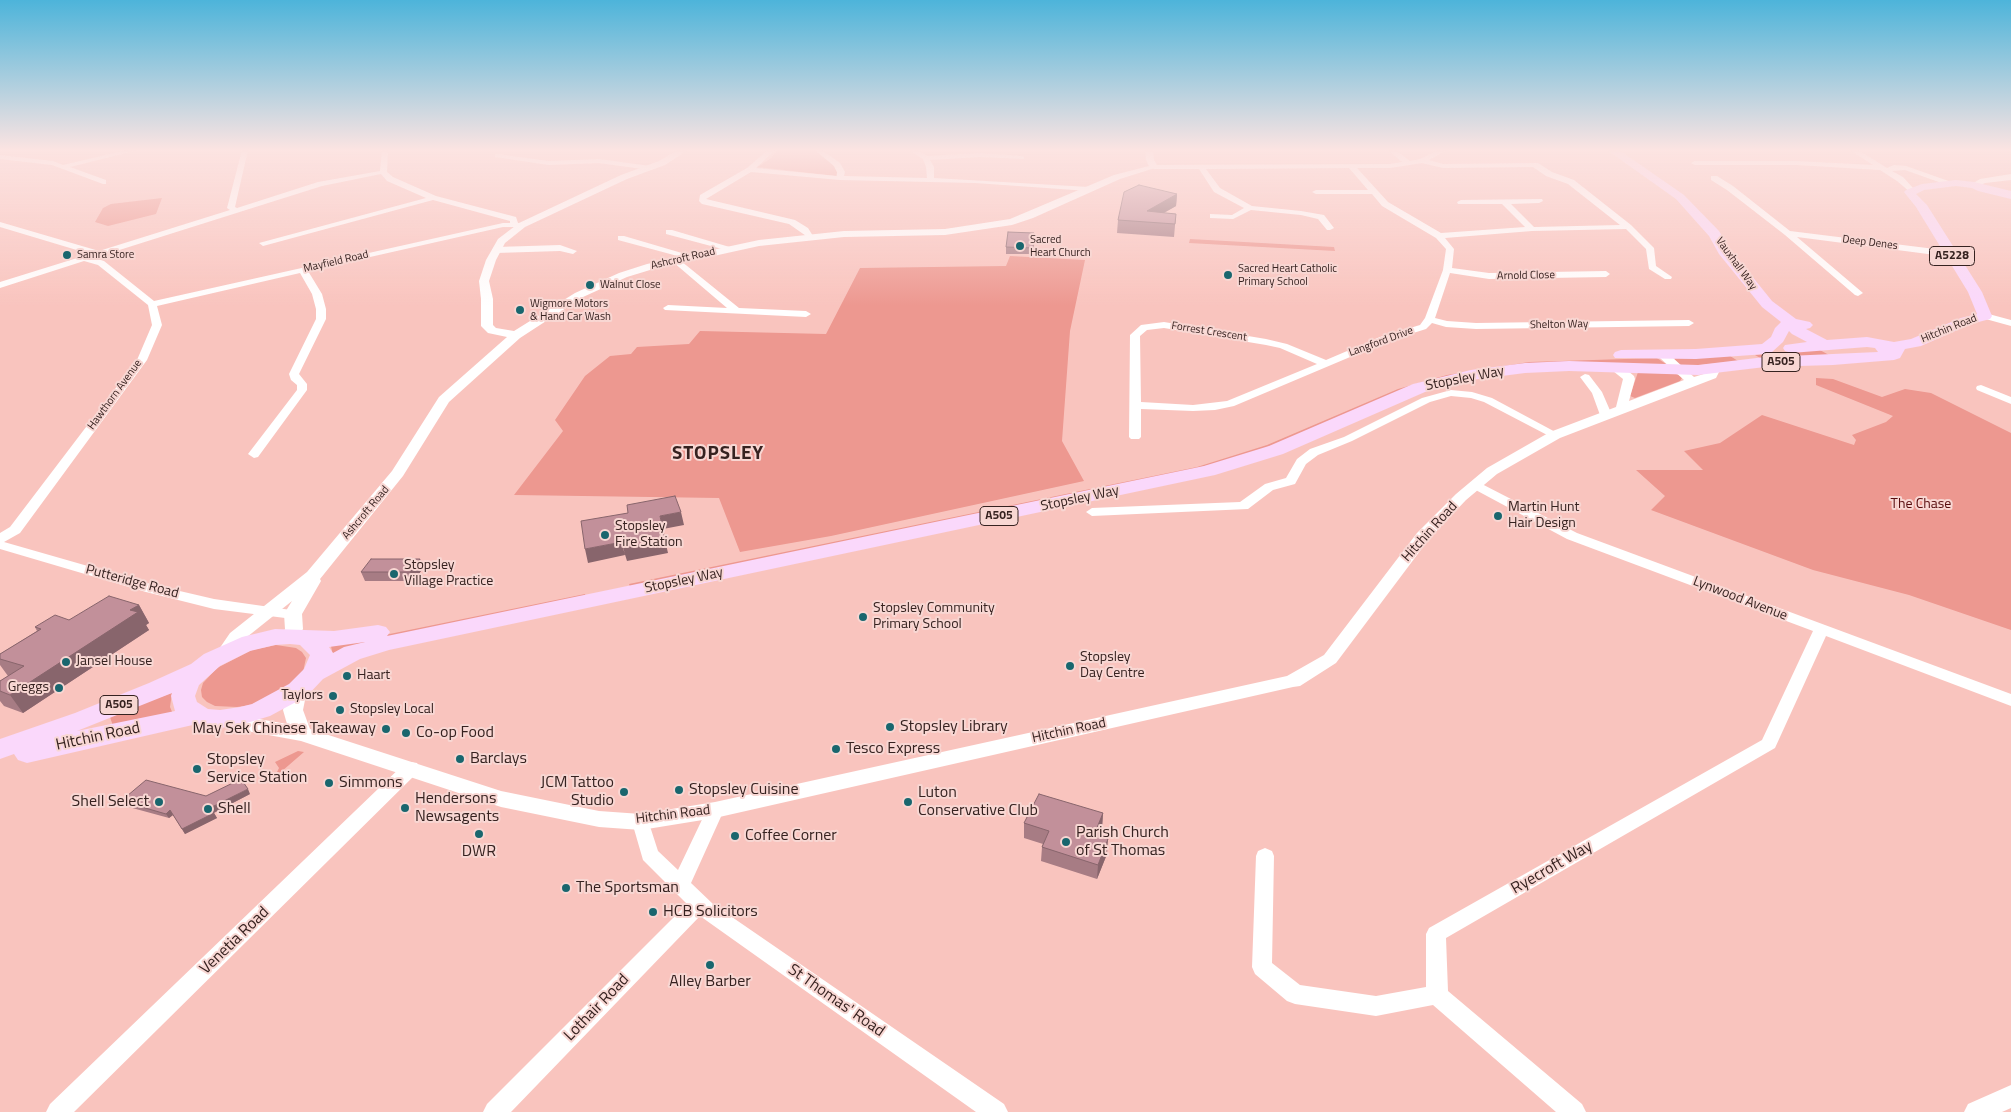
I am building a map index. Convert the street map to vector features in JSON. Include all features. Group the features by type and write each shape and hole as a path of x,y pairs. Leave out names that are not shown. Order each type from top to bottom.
{"main road":[{"name":"Vauxhall Way","path":"1684,202 1714,234 1757,294 1791,322 1797,330 1824,346"},
{"name":"Hitchin Road","path":"1824,346 1838,351 1894,355 1898,347 1915,343 1966,321 1985,316 1982,305 1918,202"},
{"name":"Vauxhall Way","path":"1791,322 1817,329 1849,351"},
{"name":"A505","path":"1766,348 1778,339 1783,328 1791,322"},
{"name":"Stopsley Way","path":"297,630 355,637 1151,473 1201,461 1259,443 1394,386 1447,372 1511,359 1824,346"},
{"name":"Stopsley Way","path":"306,682 338,659 374,646 1208,471 1276,450 1393,398 1442,382 1525,368 1569,366 1617,368 1687,376 1716,368 1849,351"},
{"name":"A505","path":"297,630 259,640 226,652 200,669 188,682 183,696 186,707 209,717 240,716 261,710 283,700 306,682"},
{"path":"297,630 318,646 322,655 306,682"},
{"name":"Hitchin Road","path":"0,749 139,697 200,669"},
{"name":"Hitchin Road","path":"0,761 61,744 209,717"}],"street":[{"path":"232,202 231,208 238,211"},
{"path":"0,285 266,202"},
{"path":"263,243 418,202"},
{"path":"449,202 509,217 514,219 518,225"},
{"path":"516,335 492,330 487,326 487,299 484,282 496,250 500,242 518,225 569,202"},
{"path":"713,202 792,222 805,230 810,236"},
{"name":"Ashcroft Road","path":"226,652 236,637 266,611 313,576 398,473 444,400 516,335 564,302 623,275 729,248 810,236 944,232 992,226 1030,216 1061,202"},
{"path":"1239,202 1250,208 1302,212 1321,218 1330,228"},
{"path":"1383,202 1439,236 1532,229 1628,227"},
{"path":"1461,202 1466,202"},
{"path":"1505,202 1532,229"},
{"path":"1596,202 1628,227 1650,248 1652,267 1668,277"},
{"path":"1748,202 1858,292"},
{"path":"1302,212 1300,208 1312,207"},
{"path":"1213,216 1233,217 1250,208"},
{"path":"0,224 99,254"},
{"name":"Mayfield Road","path":"152,304 302,270 518,225"},
{"path":"669,232 729,248"},
{"name":"Deep Denes","path":"1788,233 1951,254"},
{"name":"Langford Drive","path":"1135,405 1215,407 1230,404 1384,339 1422,327 1430,319 1447,270 1450,249 1439,236"},
{"path":"621,238 688,257"},
{"path":"496,250 560,248 573,251"},
{"path":"85,259 101,263 152,304"},
{"path":"676,260 735,310"},
{"path":"254,454 302,390 302,384 295,378 294,374 321,320 321,309 317,294 302,270"},
{"name":"Arnold Close","path":"1447,270 1490,276 1606,274"},
{"name":"Hawthorn Avenue","path":"0,539 15,530 142,360 156,325 152,304"},
{"path":"668,308 806,314"},
{"path":"1985,316 2011,323"},
{"name":"Shelton Way","path":"1430,319 1446,324 1476,326 1689,323"},
{"name":"Forrest Crescent","path":"1134,437 1135,335 1144,327 1164,325 1266,342 1283,346 1324,364"},
{"path":"1667,354 1666,358 1687,376"},
{"path":"1585,377 1614,412 1623,399 1629,379 1628,376 1617,368"},
{"name":"Hitchin Road","path":"209,717 304,734 501,799 599,819 641,822 715,810 1293,681 1330,659 1423,536 1476,485 1500,466 1554,435 1614,412 1687,376"},
{"path":"1981,388 2011,401"},
{"name":"Stopsley Way","path":"1092,512 1243,506 1269,487 1291,481 1301,462 1314,452 1348,439 1426,400 1451,393 1472,395 1488,400 1554,435"},
{"name":"Lynwood Avenue","path":"1476,485 1572,536 2011,700"},
{"name":"Putteridge Road","path":"0,545 151,589 214,604 266,611 297,630"},
{"name":"Ashcroft Road","path":"297,630 313,582 313,576"},
{"name":"Ryecroft Way","path":"1437,995 1436,934 1769,744 1821,630"},
{"path":"304,734 296,722 293,710 306,682"},
{"name":"Venetia Road","path":"58,1112 411,768"},
{"path":"680,886 715,810"},
{"name":"St Thomas' Road","path":"641,822 650,855 698,904 996,1112"},
{"path":"1265,856 1262,967 1294,994 1376,1006 1437,995 1574,1112"},
{"name":"Lothair Road","path":"495,1112 698,904"},
{"path":"1976,1112 2011,1096"}],"green space":[{"path":"161,202 156,214 108,226 95,222 103,208 111,204"},
{"path":"1190,239 1334,247 1335,251 1189,243"},
{"path":"1010,256 1085,260 1070,331 1062,441 1084,481 831,536 740,552 719,498 514,495 563,431 555,420 585,376 610,356 631,354 637,347 689,344 700,331 826,334 860,268 1006,266"},
{"path":"1818,349 1829,355 1762,359 1755,355"},
{"path":"1727,354 1738,361 1682,367 1674,360 1675,358"},
{"path":"1657,358 1669,366 1597,364 1442,378 1313,431 1236,458 1182,472 630,587 629,584 1197,467 1267,445 1398,389 1447,375 1529,362"},
{"path":"1638,372 1676,374 1682,378 1680,381 1635,398 1630,396"},
{"name":"The Chase","path":"1816,378 1833,379 1882,397 1905,389 1931,393 2011,433 2011,630 1909,595 1813,570 1651,510 1665,496 1636,470 1703,470 1684,451 1720,443 1762,415 1854,445 1856,440 1852,435 1886,422 1893,416 1816,385"},
{"path":"585,594 586,597 333,656 331,646"},
{"path":"276,645 296,648 306,658 303,672 288,687 251,705 237,707 215,706 202,697 203,683 217,668 252,650"},
{"path":"172,693 170,707 173,714 113,726 109,714"},
{"path":"298,751 304,752 274,778 279,768 275,762"}],"building":[{"path":"1122,202 1163,202 1147,211 1176,214 1175,224 1118,220"},
{"path":"1008,232 1034,233 1033,248 1006,247"},
{"path":"675,496 681,512 660,516 665,540 623,548 622,542 585,549 581,521 628,513 627,505"},
{"path":"371,559 420,559 410,572 361,572"},
{"path":"109,596 139,605 130,610 138,612 10,695 0,691 0,681 24,666 0,659 0,654 41,629 35,627 55,615 69,620"},
{"path":"241,779 248,789 210,808 214,813 182,829 170,810 166,814 121,801 146,780 206,796"},
{"name":"Parish Church of St Thomas","path":"1039,794 1103,813 1094,835 1108,839 1098,865 1042,847 1049,831 1024,823"}],"place":[{"name":"Sacred Heart Church","path":"1020,246"},
{"name":"Samra Store","path":"67,255"},
{"name":"Sacred Heart Catholic Primary School","path":"1228,275"},
{"name":"Walnut Close","path":"590,285"},
{"name":"Wigmore Motors & Hand Car Wash","path":"520,310"},
{"name":"Martin Hunt Hair Design","path":"1498,516"},
{"name":"Stopsley Fire Station","path":"605,535"},
{"name":"Stopsley Village Practice","path":"394,574"},
{"name":"Stopsley Community Primary School","path":"863,617"},
{"name":"Jansel House","path":"66,662"},
{"name":"Stopsley Day Centre","path":"1070,666"},
{"name":"Haart","path":"347,676"},
{"name":"Greggs","path":"59,688"},
{"name":"Taylors","path":"333,696"},
{"name":"Stopsley Local","path":"340,710"},
{"name":"Stopsley Library","path":"890,727"},
{"name":"May Sek Chinese Takeaway","path":"386,729"},
{"name":"Co-op Food","path":"406,733"},
{"name":"Tesco Express","path":"836,749"},
{"name":"Barclays","path":"460,759"},
{"name":"Stopsley Service Station","path":"197,769"},
{"name":"Simmons","path":"329,783"},
{"name":"Stopsley Cuisine","path":"679,790"},
{"name":"JCM Tattoo Studio","path":"624,792"},
{"name":"Shell Select","path":"159,802"},
{"name":"Luton Conservative Club","path":"908,802"},
{"name":"Hendersons Newsagents","path":"405,808"},
{"name":"Shell","path":"208,809"},
{"name":"DWR","path":"479,834"},
{"name":"Coffee Corner","path":"735,836"},
{"name":"Parish Church of St Thomas","path":"1066,842"},
{"name":"The Sportsman","path":"566,888"},
{"name":"HCB Solicitors","path":"653,912"},
{"name":"Alley Barber","path":"710,965"}],"district":[{"name":"STOPSLEY","path":"718,454"}]}
